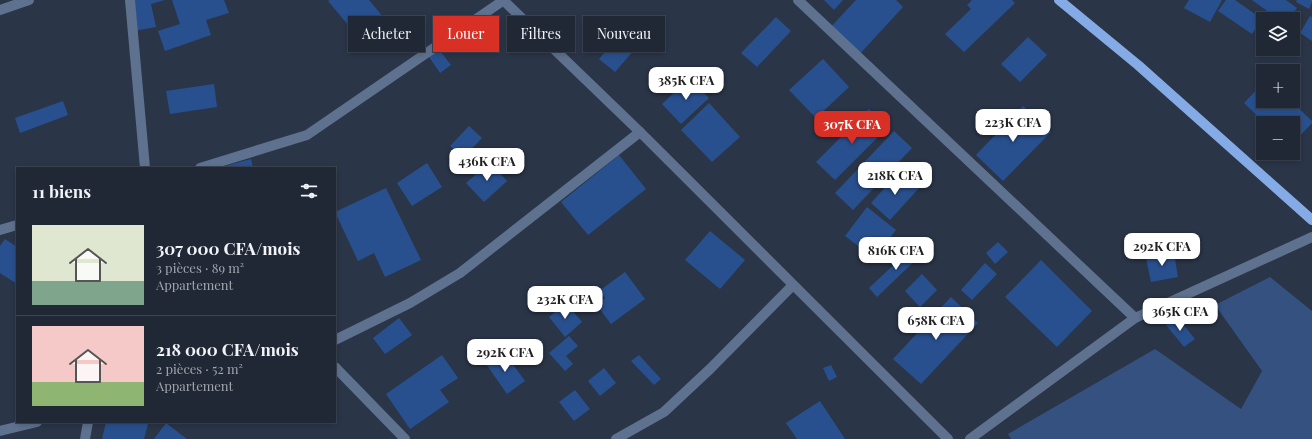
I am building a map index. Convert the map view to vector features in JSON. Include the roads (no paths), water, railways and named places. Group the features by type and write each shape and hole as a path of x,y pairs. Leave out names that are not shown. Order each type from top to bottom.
{"main road":[{"path":"1059,0 1138,65 1312,220"}],"street":[{"path":"0,10 29,0"},
{"path":"130,0 145,167"},
{"path":"203,167 307,135 504,0 640,132 948,439"},
{"path":"798,0 1135,318"},
{"path":"336,340 410,303 460,272 640,132"},
{"path":"0,230 16,225"},
{"path":"970,439 1135,318 1312,237"},
{"path":"616,439 664,412 710,369 793,285"},
{"path":"336,368 405,439"},
{"path":"0,431 33,423"},
{"path":"85,439 88,423"}]}
